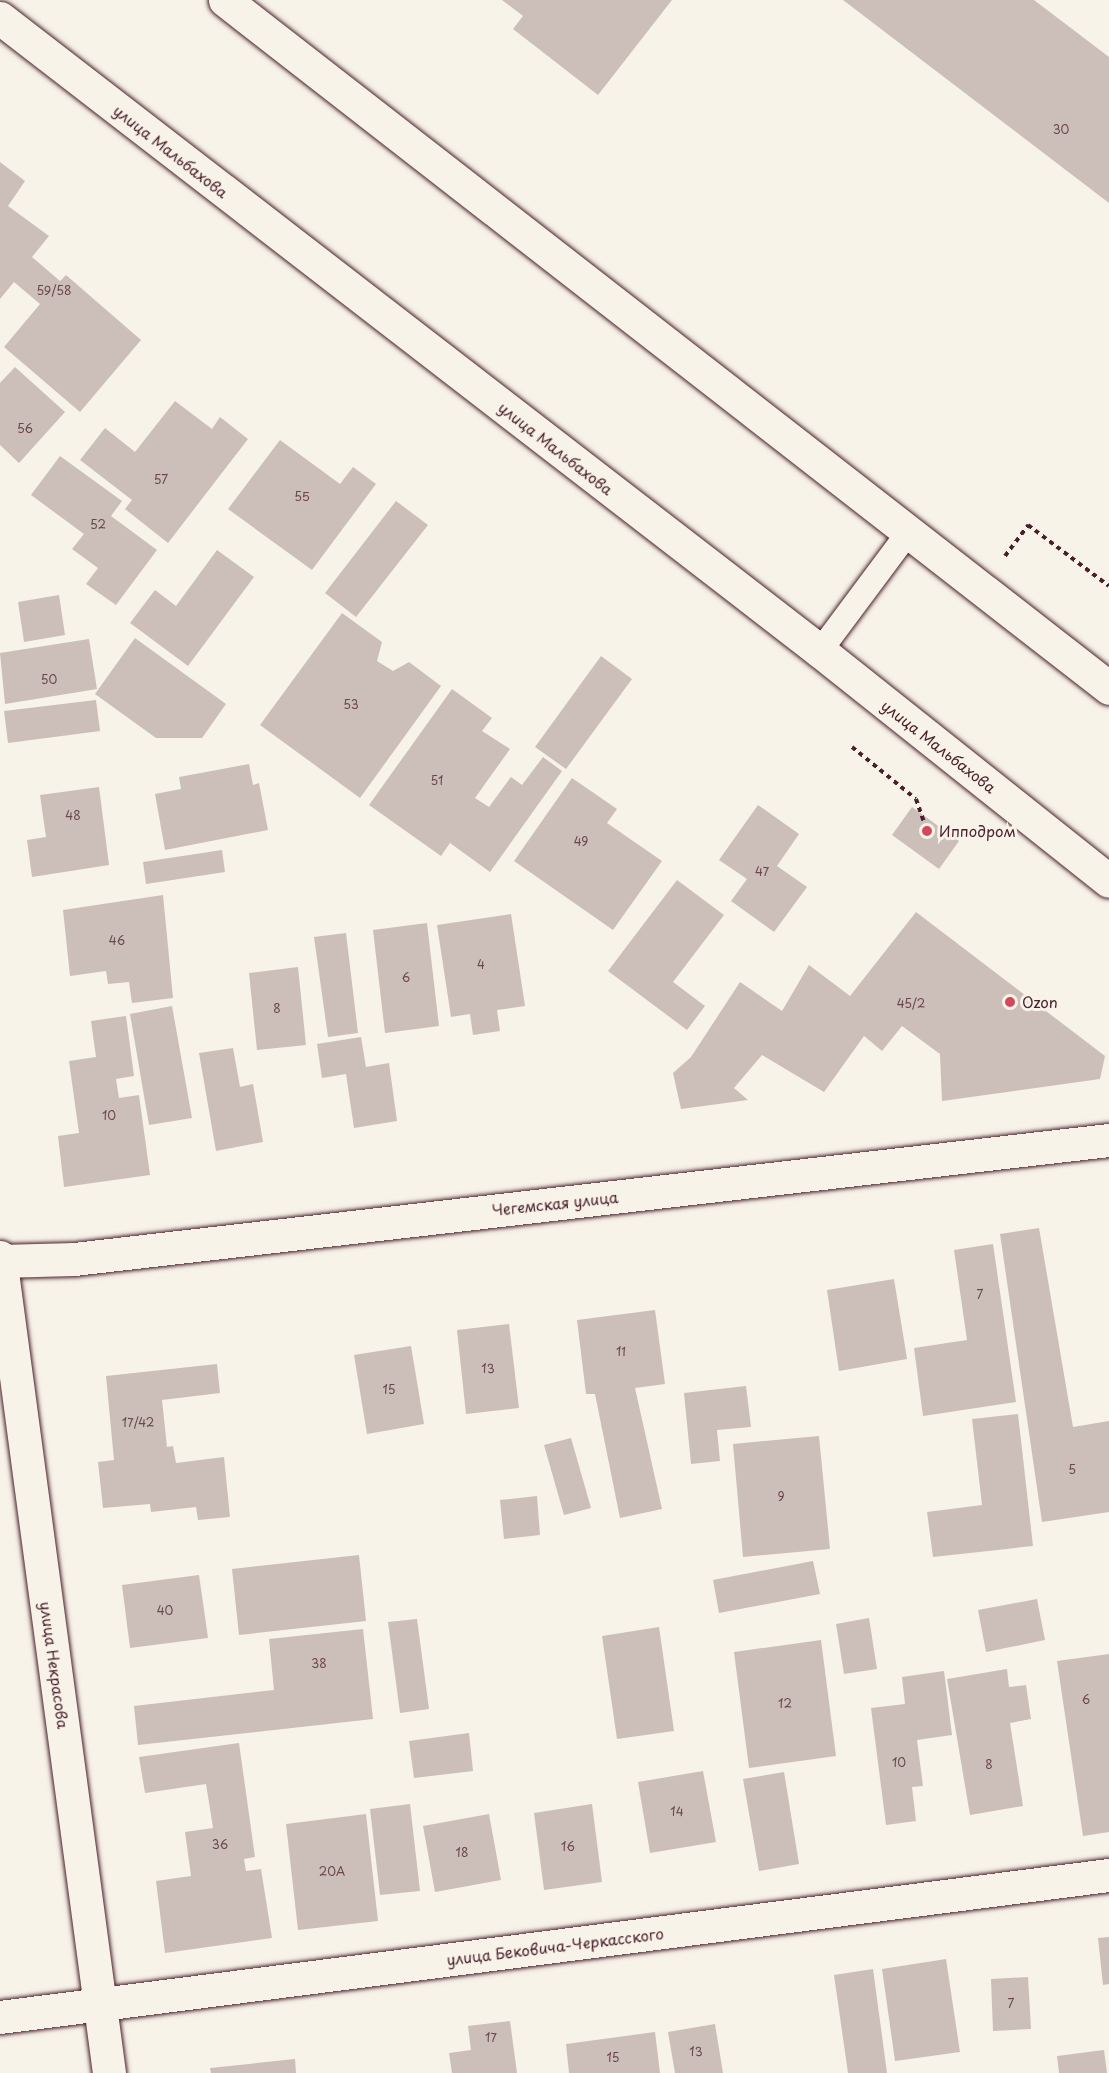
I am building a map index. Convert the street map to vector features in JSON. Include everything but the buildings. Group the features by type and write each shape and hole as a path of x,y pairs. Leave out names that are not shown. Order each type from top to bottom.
{"street":[{"path":"225,0 1109,688"},
{"name":"улица Мальбахова","path":"0,18 820,651 1109,881"},
{"name":"Чегемская улица","path":"0,1261 74,1259 1109,1140"},
{"name":"улица Некрасова","path":"0,1257 109,2073"},
{"name":"улица Бековича-Черкасского","path":"0,2017 1109,1875"}],"lane":[{"path":"820,651 908,533"}],"path":[{"path":"1002,561 1028,525 1109,586"},
{"path":"852,747 916,799 927,831"}],"place":[{"name":"Ипподром","path":"927,831"},
{"name":"Ozon","path":"1010,1002"}]}
